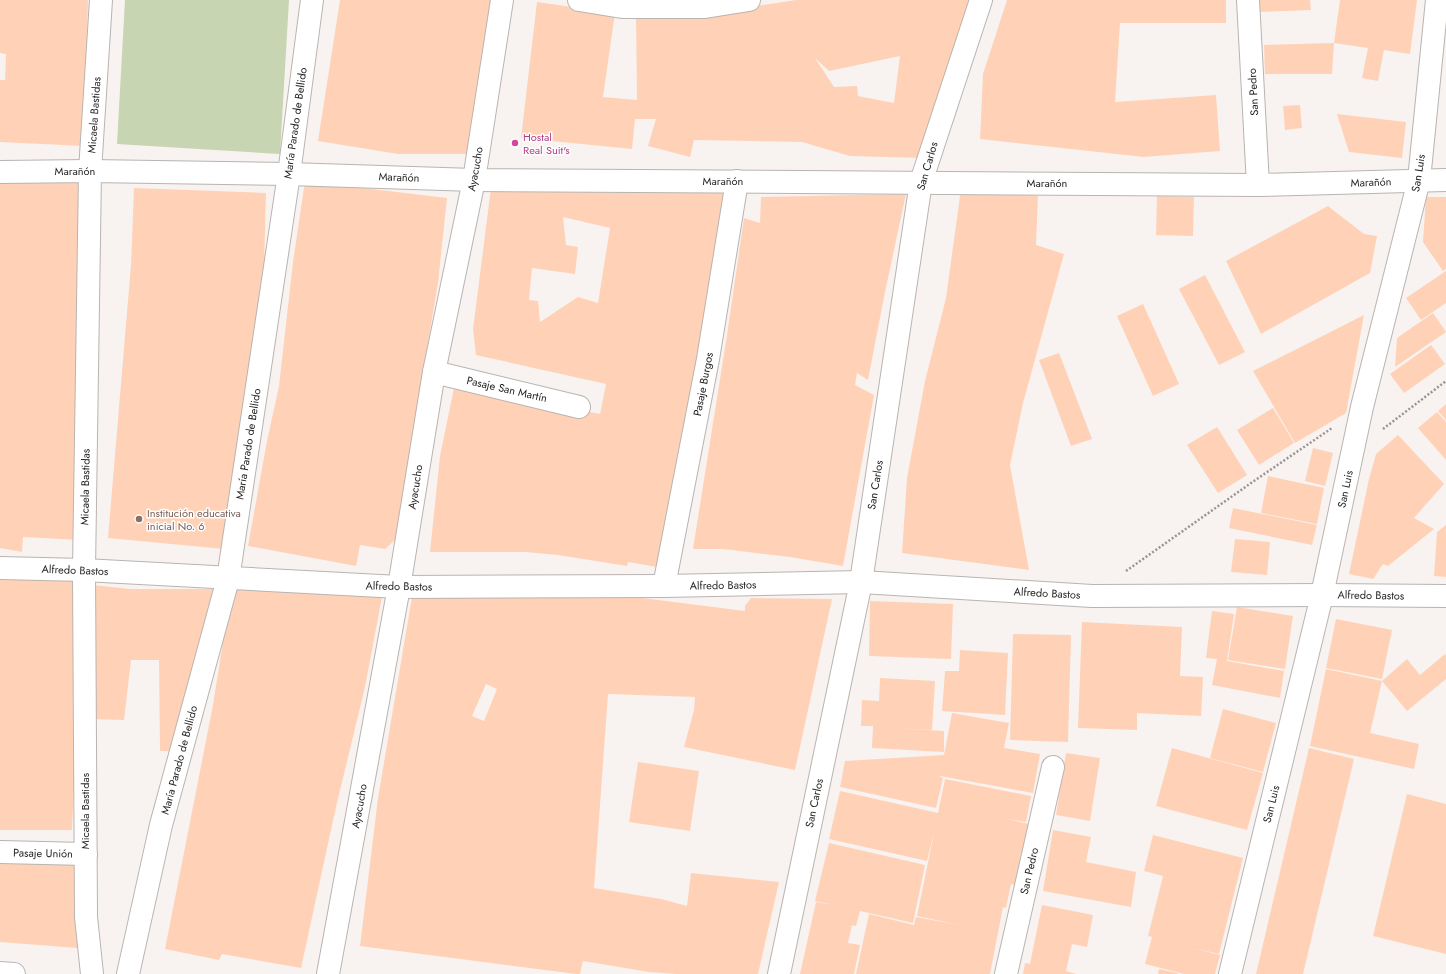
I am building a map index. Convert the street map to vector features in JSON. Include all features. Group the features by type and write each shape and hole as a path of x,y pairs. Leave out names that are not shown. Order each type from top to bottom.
{"street":[{"name":"Micaela Bastidas","path":"92,974 86,917 84,570 90,171 102,0"},
{"name":"María Parado de Bellido","path":"128,974 161,825 228,579 288,174 312,0"},
{"name":"Ayacucho","path":"328,974 399,587 434,372 474,180 502,0"},
{"path":"579,0 622,7 706,7 749,0"},
{"name":"San Carlos","path":"779,974 861,582 921,182 981,0"},
{"name":"San Pedro","path":"1248,0 1258,185"},
{"name":"San Luis","path":"1230,974 1322,595 1362,407 1419,180 1437,0"},
{"name":"Marañón","path":"0,172 90,171 288,174 474,180 1258,185 1446,180"},
{"name":"Pasaje Burgos","path":"664,586 708,359 737,181"},
{"name":"Pasaje San Martín","path":"434,372 579,407"},
{"name":"Alfredo Bastos","path":"0,568 84,570 228,579 399,587 664,586 861,582 1092,596 1446,596"},
{"name":"San Pedro","path":"1006,974 1053,767"},
{"name":"Pasaje Unión","path":"0,852 86,854"},
{"path":"0,973 14,974"}],"path":[{"path":"1353,451 1446,380"},
{"path":"1123,573 1250,482 1362,407"}],"green space":[{"path":"125,0 289,0 280,154 117,144"}],"building":[{"path":"0,0 88,0 84,146 0,142 0,80 5,80 6,54 0,53"},
{"path":"340,0 498,0 470,154 398,154 318,141"},
{"path":"796,0 976,0 921,158 850,156 802,142 694,140 690,157 648,146 656,119 635,119 632,149 521,138 537,2 615,13 603,97 637,100 636,15 712,18 730,10","holes":["900,56 894,103 858,96 857,86 834,87 815,58 829,71"]},
{"path":"1007,0 1226,0 1226,23 1120,23 1115,102 1216,95 1220,151 1144,157 980,139 983,74"},
{"path":"1258,0 1310,0 1311,10 1258,12"},
{"path":"1340,0 1417,0 1410,54 1384,50 1378,81 1362,78 1368,48 1334,43"},
{"path":"1334,43 1332,74 1265,74 1264,45"},
{"path":"1300,105 1302,128 1285,130 1283,106"},
{"path":"1337,114 1406,122 1402,158 1349,152"},
{"path":"0,179 81,180 80,540 23,537 22,552 0,548"},
{"path":"305,181 447,198 438,283 395,540 385,549 360,545 356,566 248,546 267,441 279,386 293,262"},
{"path":"674,185 727,190 663,568 628,562 627,566 558,555 525,552 430,552 440,456 455,383 600,414 606,384 476,355 473,329 491,188 616,193","holes":["563,217 610,228 598,303 578,297 540,322 538,301 529,300 532,268 575,274 578,247 566,245"]},
{"path":"134,188 266,193 264,269 224,549 108,538 131,265"},
{"path":"961,189 1038,196 1036,245 1064,254 1023,403 1010,465 1029,570 902,553 907,478 925,381 946,298"},
{"path":"906,194 868,380 857,373 855,385 874,395 843,566 790,557 723,549 693,549 744,218 760,223 761,197"},
{"path":"1157,196 1194,197 1193,236 1156,235"},
{"path":"1426,197 1446,197 1446,269 1443,271 1423,242"},
{"path":"1328,206 1364,234 1377,236 1370,273 1261,334 1226,261"},
{"path":"1446,271 1446,303 1421,320 1406,298"},
{"path":"1205,275 1245,352 1219,365 1179,289"},
{"path":"1143,304 1179,384 1153,396 1117,316"},
{"path":"1433,313 1446,332 1395,367 1397,338"},
{"path":"1364,315 1346,413 1295,443 1253,371"},
{"path":"1431,345 1445,364 1404,393 1390,374"},
{"path":"1059,353 1092,439 1071,446 1039,360"},
{"path":"1446,404 1446,420 1438,411"},
{"path":"1273,408 1294,443 1259,465 1237,430"},
{"path":"1437,412 1446,422 1446,460 1418,428"},
{"path":"1217,427 1247,475 1218,493 1187,445"},
{"path":"1398,435 1444,484 1414,518 1434,529 1388,566 1383,564 1373,579 1349,574 1369,479 1376,454"},
{"path":"1313,448 1333,453 1325,486 1305,481"},
{"path":"1268,476 1324,488 1317,524 1261,513"},
{"path":"1233,508 1317,525 1312,545 1229,528"},
{"path":"1446,525 1446,577 1434,576 1437,532"},
{"path":"1235,539 1270,542 1267,575 1231,572"},
{"path":"0,574 80,575 79,668 72,830 0,830"},
{"path":"93,585 130,589 220,589 176,751 160,751 159,660 131,660 124,720 90,719"},
{"path":"232,585 310,588 382,597 365,687 336,807 301,968 222,954 219,960 165,949 213,705"},
{"path":"611,594 745,611 745,606 751,598 832,599 795,770 684,747 694,710 695,697 608,694 594,888 661,899 687,906 691,873 779,882 758,974 677,974 649,972 583,961 580,974 576,974 360,946 378,798 412,597","holes":["486,684 497,689 484,721 472,716"]},
{"path":"870,601 953,604 951,659 869,656"},
{"path":"1237,607 1293,616 1285,669 1228,660"},
{"path":"1212,611 1234,614 1227,661 1284,671 1280,698 1212,685 1217,659 1206,658"},
{"path":"1336,619 1392,630 1382,679 1326,668"},
{"path":"1082,622 1182,627 1180,676 1203,677 1201,716 1137,713 1137,730 1078,728"},
{"path":"1013,634 1071,635 1068,742 1010,740"},
{"path":"960,650 1008,653 1005,715 942,711 945,671 959,671"},
{"path":"1445,654 1446,679 1407,711 1382,681 1407,659 1420,675"},
{"path":"1326,669 1382,681 1370,733 1419,744 1414,769 1310,746"},
{"path":"880,678 935,681 932,730 893,728 944,731 944,752 872,748 873,726 861,726 862,700 879,701"},
{"path":"1223,709 1276,723 1263,772 1210,758"},
{"path":"952,713 1009,723 1004,748 1040,754 1033,793 940,776 943,778 936,808 840,787 845,761 944,755"},
{"path":"1172,748 1263,773 1247,830 1156,806"},
{"path":"1309,748 1354,759 1303,974 1256,974"},
{"path":"1066,753 1100,758 1090,821 1056,815"},
{"path":"638,762 699,771 690,831 629,822"},
{"path":"945,779 1031,796 1026,822 1008,819 1029,824 1022,854 1021,853 1015,885 1011,884 1006,908 1003,907 990,974 856,974 869,914 914,925 916,917 959,925 917,916 934,833 927,861 829,839 840,791 938,813"},
{"path":"1407,794 1446,804 1446,954 1373,936"},
{"path":"1053,830 1091,837 1086,862 1136,872 1131,907 1043,891"},
{"path":"1153,835 1243,858 1219,954 1193,948 1220,955 1215,974 1184,974 1145,964 1152,937 1148,936 1163,876 1144,871"},
{"path":"829,843 925,865 913,923 860,911 856,926 852,925 848,943 860,945 854,974 800,974 816,902 834,905 815,901"},
{"path":"0,857 79,859 77,948 0,942"},
{"path":"1042,905 1093,915 1087,947 1072,944 1066,971 1076,974 1023,974 1025,963 1030,964"},
{"path":"1159,969 1178,973 1178,974 1158,974"}],"place":[{"name":"Hostal Real Suit's","path":"515,143"},
{"name":"Institución educativa inicial No. 6","path":"139,519"}]}
